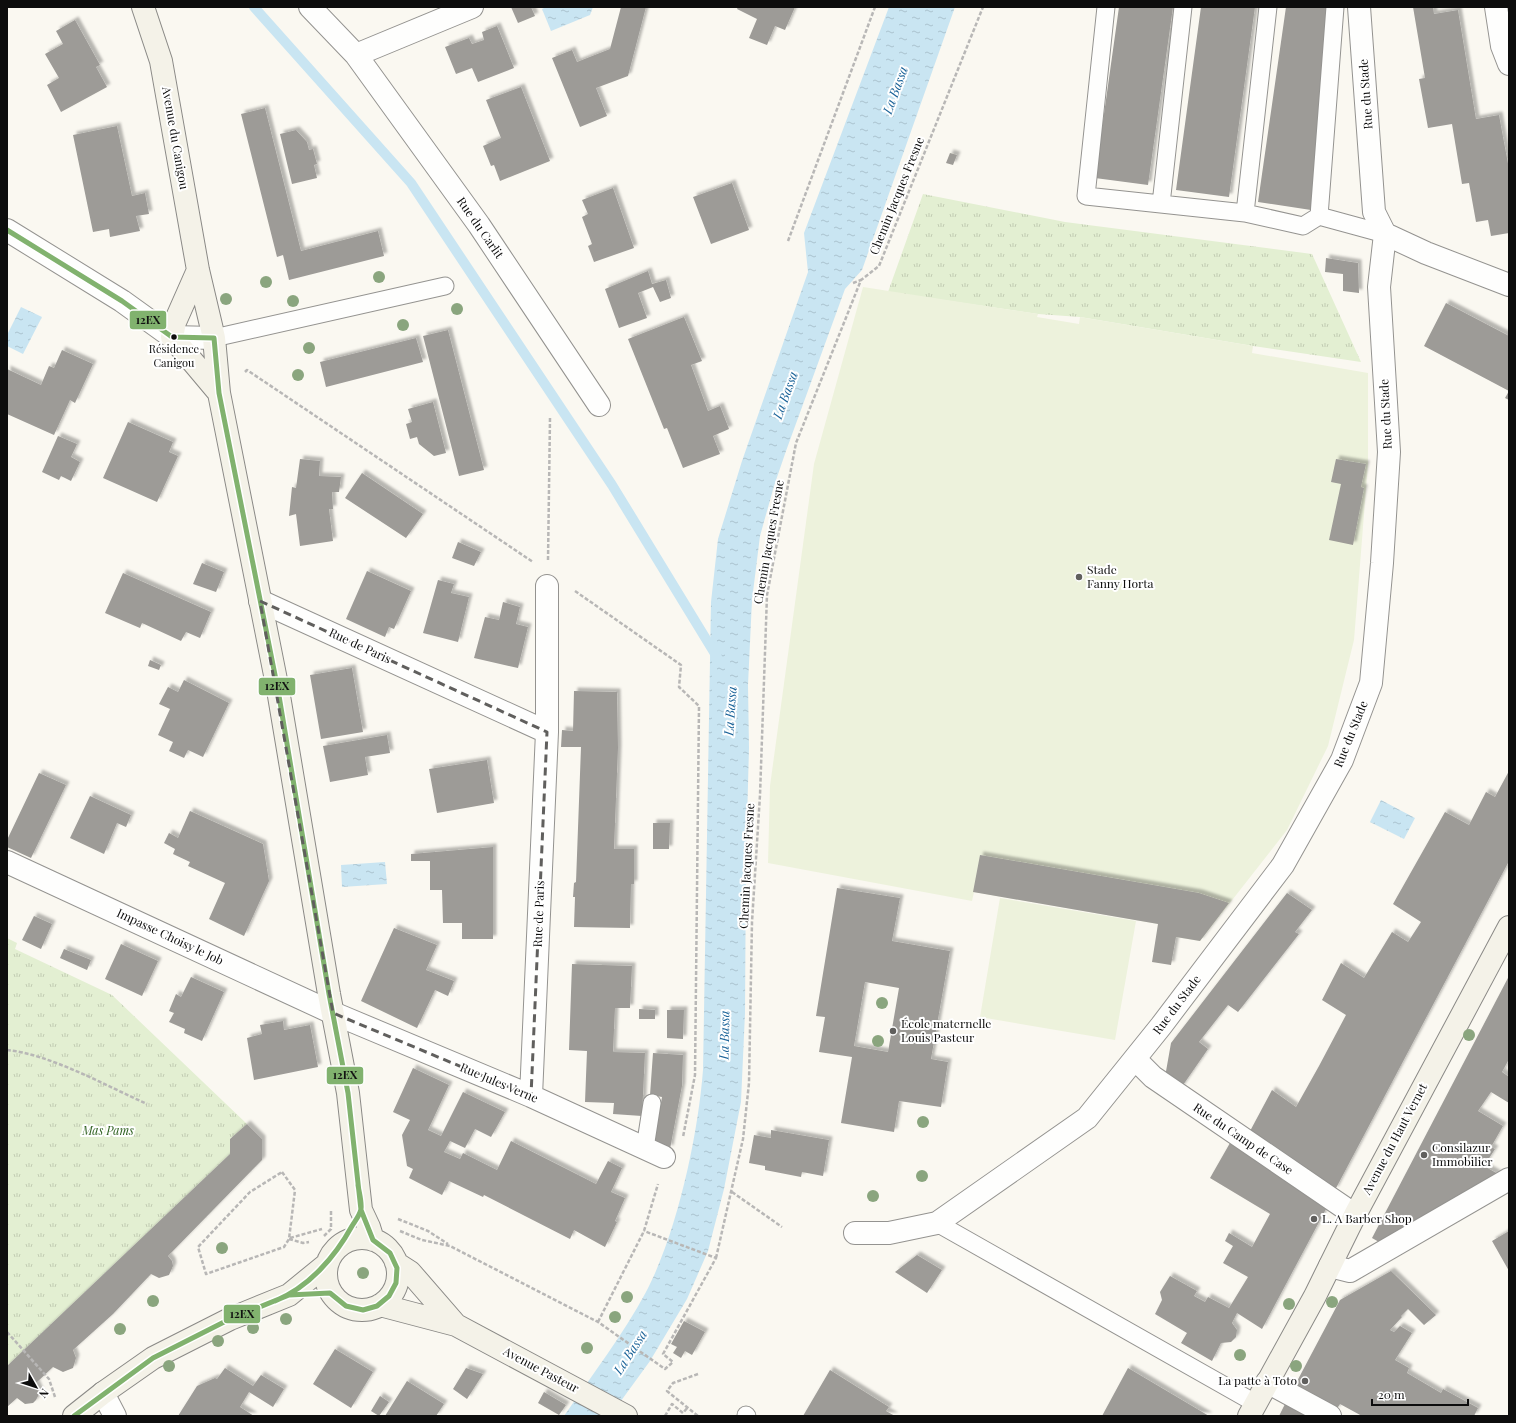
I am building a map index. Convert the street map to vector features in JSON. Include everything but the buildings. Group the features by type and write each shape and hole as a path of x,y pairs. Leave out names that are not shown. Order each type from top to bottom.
{"street":[{"name":"Avenue du Canigou","path":"143,7 161,61 198,270 214,338 219,393 278,690 332,1013 348,1093 361,1210 373,1240"},
{"name":"Rue du Carlit","path":"310,7 356,55 479,225 598,405"},
{"path":"356,55 472,7"},
{"name":"Rue du Stade","path":"855,1233 889,1233 937,1223 1087,1118 1136,1059 1283,865 1342,760 1371,683 1382,564 1389,452 1379,287 1385,234 1374,212 1359,7"},
{"path":"1496,7 1502,46 1509,64"},
{"path":"7,230 122,301 172,337 214,338"},
{"path":"1385,234 1426,253 1509,285"},
{"path":"172,337 175,322 198,270"},
{"name":"Avenue du Canigou","path":"172,337 219,393"},
{"name":"Rue de Paris","path":"531,1096 547,732 548,586"},
{"name":"Rue de Paris","path":"260,601 547,732"},
{"name":"Impasse Choisy le Job","path":"7,862 332,1013"},
{"name":"Avenue du Haut Vernet","path":"1252,1410 1330,1266 1355,1215 1509,927"},
{"name":"Rue Jules Verne","path":"332,1013 531,1096 654,1153"},
{"name":"Rue du Camp de Case","path":"1136,1059 1153,1077 1355,1215"},
{"path":"1330,1266 1350,1271 1509,1179"},
{"path":"343,1243 361,1210"},
{"path":"74,1416 103,1392 153,1358 230,1319 289,1295 327,1264 336,1249 343,1243 352,1239 362,1238 373,1240 383,1245 391,1253 396,1263 398,1275 396,1287 389,1297 380,1305 370,1310 359,1311 347,1308 338,1302 330,1293 327,1284 327,1264"},
{"name":"Avenue Pasteur","path":"396,1263 410,1272 456,1325"},
{"path":"289,1295 330,1293"},
{"name":"Avenue Pasteur","path":"380,1305 456,1325 623,1414"},
{"path":"1267,1382 1330,1416"},
{"path":"103,1392 116,1416"}],"lane":[{"path":"1106,7 1086,196 1245,213 1303,226 1319,216 1385,234"},
{"path":"1161,204 1183,7"},
{"path":"1245,213 1268,7"},
{"path":"1319,216 1335,7"},
{"path":"214,338 445,286"},
{"path":"652,1103 654,1153"},
{"path":"937,1223 1252,1410"}],"path":[{"path":"788,241 875,7"},
{"name":"Chemin Jacques Fresne","path":"598,1322 665,1369 673,1362 663,1354 716,1258 743,1139 749,1083 752,922 760,795 767,596 796,443 861,280 879,266 983,7"},
{"path":"853,283 861,280"},
{"path":"219,393 247,370 534,563"},
{"path":"548,564 550,418"},
{"path":"398,1218 428,1231 450,1246 598,1322 644,1231 654,1153 679,1155 695,1075 699,706 679,687 681,665 573,590"},
{"path":"7,1050 23,1051 66,1068 147,1104"},
{"path":"289,1239 295,1190 282,1172 250,1192 198,1246 206,1274 284,1247 289,1239 322,1229"},
{"path":"732,1192 782,1227"},
{"path":"395,1229 422,1240 450,1246"},
{"path":"644,1231 658,1238 711,1258 716,1258"},
{"path":"289,1239 303,1243"},
{"path":"7,1332 44,1375"},
{"path":"698,1374 674,1383 667,1391 698,1416"},
{"path":"665,1416 672,1404 683,1412 688,1407"}],"highlighted area":[{"path":"260,601 547,732 531,1096 333,1013"}],"green space":[{"path":"923,194 1065,222 1312,254 1361,362 1253,346 1080,317 1038,314 888,292"},
{"name":"Stade Fanny Horta","path":"863,287 1038,314 1037,317 1079,324 1080,317 1253,346 1252,353 1368,373 1368,464 1354,640 1328,746 1287,830 1200,941 1157,934 1158,924 974,892 972,901 768,863 770,786 814,464"},
{"path":"1000,898 1136,921 1115,1040 980,1017"},
{"name":"Mas Pams","path":"7,938 17,943 15,949 112,995 247,1124 230,1139 230,1154 7,1366"}],"water":[{"path":"546,7 593,7 590,15 551,31 542,9"},
{"name":"La Bassa","path":"889,7 955,7 862,270 845,289 786,451 774,486 760,536 752,600 748,685 749,748 746,858 745,1013 741,1102 724,1189 708,1251 687,1299 650,1361 610,1416 564,1416 617,1339 646,1292 667,1242 691,1154 703,1070 711,602 718,539 742,461 808,272 804,233"},
{"path":"21,307 42,317 23,354 7,346 7,335"},
{"path":"1381,800 1415,818 1404,839 1370,822"},
{"path":"385,862 387,884 342,887 341,865"}],"waterway":[{"path":"254,7 411,183 612,485 717,657"}],"transit line":[{"name":"12EX","path":"7,230 122,301 172,337 214,338 219,393 278,690 329,994 348,1093 361,1210 373,1240 390,1253 397,1268 396,1283 389,1296 377,1306 363,1310 346,1306 330,1293 289,1295 230,1319 153,1358 74,1416"},
{"name":"12EX","path":"275,1301 299,1288 310,1279 338,1249 361,1209 358,1185"}],"place":[{"name":"Résidence Canigou","path":"174,337"},
{"name":"Stade Fanny Horta","path":"1079,577"},
{"name":"École maternelle Louis Pasteur","path":"893,1031"},
{"name":"Consilazur Immobilier","path":"1424,1155"},
{"name":"L. A Barber Shop","path":"1314,1219"},
{"name":"La patte à Toto","path":"1305,1381"}]}
